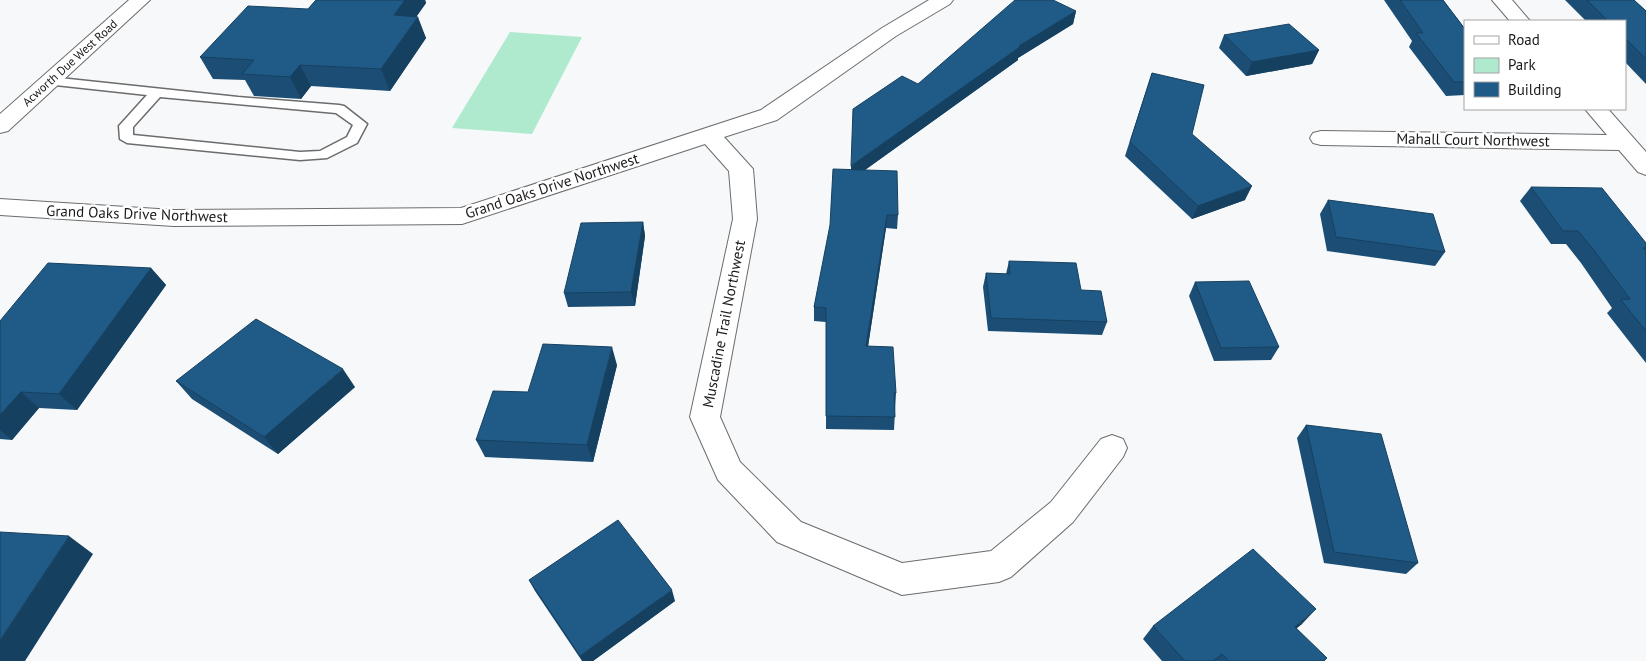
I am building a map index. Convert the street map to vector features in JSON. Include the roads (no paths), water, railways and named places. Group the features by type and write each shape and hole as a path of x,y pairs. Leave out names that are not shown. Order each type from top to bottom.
{"street":[{"name":"Acworth Due West Road","path":"0,126 140,0"},
{"name":"Grand Oaks Drive Northwest","path":"0,206 174,218 462,216 769,115 889,32 943,0"},
{"path":"1502,0 1519,20"},
{"path":"1597,110 1646,166"},
{"name":"Muscadine Trail Northwest","path":"709,135 741,168 745,219 705,418 729,471 789,532 902,579 999,566 1062,512 1112,448"},
{"name":"Mahall Court Northwest","path":"1321,138 1625,143"}],"lane":[{"path":"50,81 339,109 360,124 352,140 322,155 300,156 127,139 126,126 157,92"}]}
